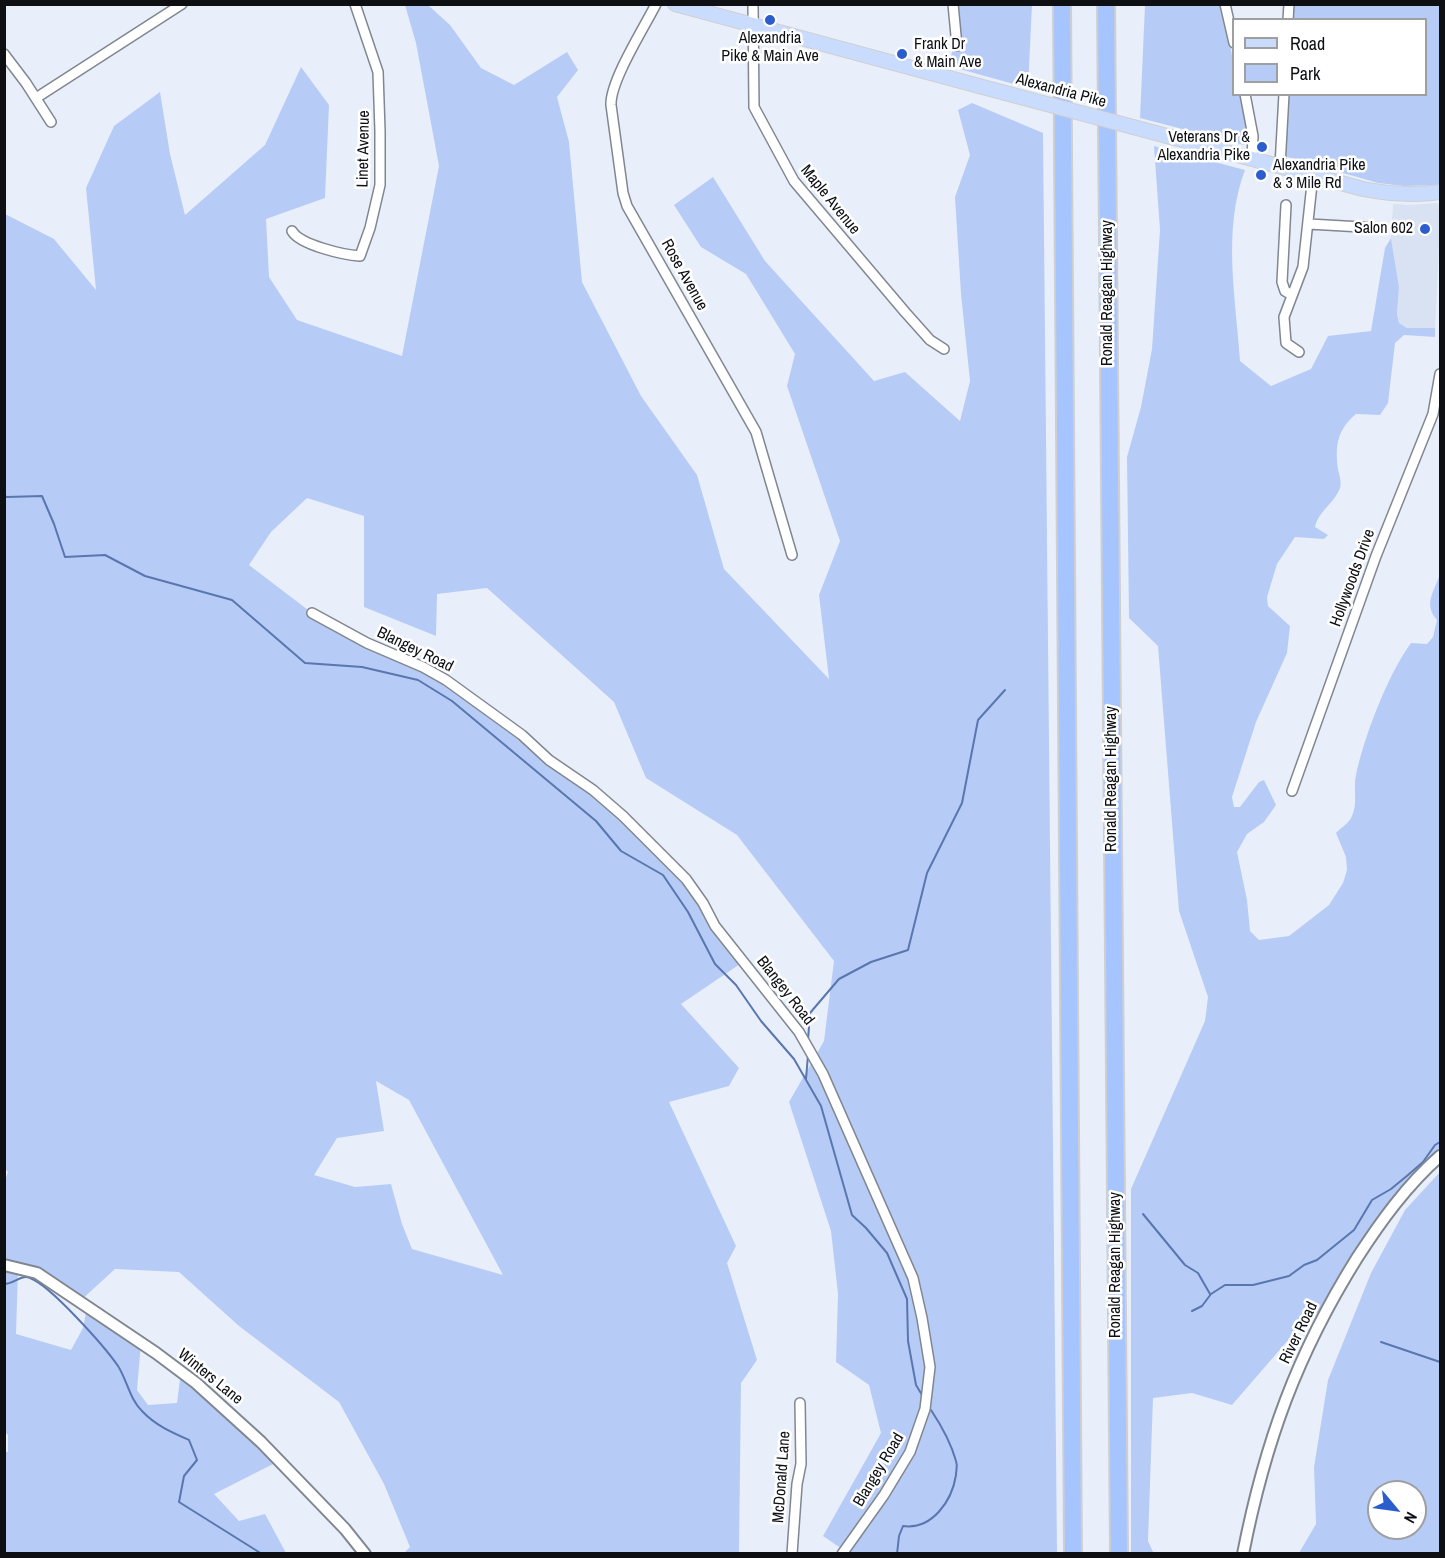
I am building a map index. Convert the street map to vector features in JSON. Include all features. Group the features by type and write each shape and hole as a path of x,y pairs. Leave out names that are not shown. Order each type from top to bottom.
{"highway":[{"path":"1062,4 1073,1554"},
{"name":"Ronald Reagan Highway","path":"1106,4 1119,1554"}],"main road":[{"name":"Alexandria Pike","path":"675,4 1386,193 1440,192"}],"street":[{"path":"36,98 182,4"},
{"name":"Linet Avenue","path":"292,231 296,237 305,242 360,256 370,228 381,185 378,72 355,4"},
{"name":"Rose Avenue","path":"656,4 620,73 611,98 623,194 627,206 756,432 792,555"},
{"name":"Maple Avenue","path":"753,4 754,107 790,176 905,312 930,340 944,349"},
{"path":"953,4 957,46"},
{"path":"1225,4 1232,38"},
{"path":"4,54 51,122"},
{"path":"1245,96 1252,136 1252,159"},
{"path":"1280,166 1284,96"},
{"path":"1299,352 1287,346 1284,328 1285,312 1300,274 1309,224 1313,175"},
{"path":"1286,205 1282,287 1292,294"},
{"path":"1309,224 1379,228"},
{"path":"1283,273 1292,276 1300,274"},
{"name":"Hollywoods Drive","path":"1292,792 1376,556 1433,414 1440,374"},
{"name":"Blangey Road","path":"312,613 367,643 423,667 446,680 522,735 549,760 592,790 623,816 686,879 703,903 715,926 800,1032 808,1046 823,1074 913,1278 930,1367 925,1409 910,1452 884,1495 842,1554"},
{"name":"River Road","path":"1243,1554 1266,1455 1304,1354 1337,1291 1365,1246 1403,1194 1440,1156"},
{"name":"Winters Lane","path":"4,1265 37,1273 156,1353 196,1383 261,1442 345,1529 365,1554"},
{"name":"McDonald Lane","path":"792,1554 797,1484 801,1464 800,1403"}],"shaded area":[{"path":"1437,203 1440,205 1440,229 1435,328 1407,328 1399,323 1397,314 1399,287 1391,238 1393,204"}],"green space":[{"path":"405,5 428,5 450,25 481,68 514,85 567,52 578,70 557,97 569,142 582,282 641,396 697,475 724,569 829,679 819,595 840,541 787,386 795,354 746,274 701,247 674,205 713,177 765,261 874,381 905,372 960,421 970,381 961,294 955,197 970,155 958,110 972,103 1043,133 1057,1553 848,1553 823,1536 881,1433 869,1385 836,1362 838,1294 831,1231 789,1102 824,1041 834,961 737,835 646,778 614,702 487,588 437,594 436,636 364,607 364,516 307,498 271,532 249,565 312,613 423,667 564,770 673,865 743,962 681,1004 739,1068 729,1086 669,1102 736,1246 727,1263 757,1360 741,1383 739,1553 404,1553 410,1547 384,1484 339,1402 239,1326 179,1272 115,1269 79,1302 37,1273 18,1269 16,1334 71,1350 83,1328 87,1308 141,1343 137,1390 148,1405 177,1403 181,1371 279,1461 214,1494 239,1521 265,1514 286,1553 5,1553 4,1452 8,1452 8,1435 4,1431 4,1183 8,1172 4,1168 5,214 54,239 96,290 86,188 114,126 160,92 170,154 185,215 265,145 301,67 329,105 325,198 266,219 269,277 297,320 402,356 439,166 416,43","holes":["376,1081 409,1100 503,1275 412,1249 402,1224 391,1184 355,1187 314,1175 337,1138 384,1131"]},
{"path":"958,5 1032,5 1028,88 949,66 953,47 961,45"},
{"path":"1145,5 1223,5 1232,55 1232,96 1240,96 1249,137 1246,144 1140,118"},
{"path":"1292,5 1440,5 1440,185 1404,186 1378,183 1284,156 1287,96 1427,96 1427,18 1291,18"},
{"path":"1154,146 1245,170 1238,193 1232,240 1240,361 1271,386 1311,369 1328,336 1371,331 1385,248 1391,238 1399,287 1397,314 1399,323 1407,328 1435,328 1435,337 1404,335 1395,343 1388,403 1380,415 1356,414 1341,432 1337,446 1340,488 1315,527 1328,535 1324,539 1295,537 1277,564 1267,597 1268,606 1290,626 1287,653 1256,722 1232,797 1234,807 1240,807 1259,782 1264,780 1276,805 1264,822 1247,834 1237,852 1247,900 1250,931 1259,940 1289,936 1329,905 1343,883 1347,870 1346,857 1336,833 1352,816 1355,806 1355,780 1360,760 1378,706 1394,671 1411,643 1427,644 1433,637 1437,620 1430,603 1440,574 1440,1152 1421,1167 1386,1205 1356,1249 1317,1315 1315,1309 1232,1405 1192,1393 1153,1398 1148,1541 1154,1554 1131,1553 1131,1189 1205,1021 1208,997 1179,911 1158,646 1129,618 1127,457 1141,407 1152,349 1160,230"},
{"path":"1440,1172 1440,1553 1299,1553 1316,1524 1314,1467 1328,1380 1371,1273 1405,1210"}],"waterway":[{"path":"4,496 42,496 65,557 105,555 145,576 232,600 305,663 362,667 418,680 452,701 596,821 621,851 663,875 688,912 715,964 736,985 761,1021 794,1059 821,1106 852,1215 887,1253 907,1299 908,1341 916,1385 922,1395"},
{"path":"808,1040 810,1013 839,979 871,962 908,950 927,873 962,803 978,720 1005,690"},
{"path":"806,1079 808,1055"},
{"path":"1192,1311 1202,1306 1211,1294 1225,1285 1253,1285 1289,1276 1304,1265 1317,1260 1354,1230 1372,1200 1391,1189 1408,1175 1440,1142"},
{"path":"1143,1214 1185,1265 1198,1273 1210,1294"},
{"path":"4,1284 24,1277 30,1278 50,1292 77,1318 118,1366 134,1401 142,1411 158,1424 189,1440 197,1460 184,1476 179,1502 262,1554"},
{"path":"1381,1342 1440,1362"},
{"path":"897,1554 899,1536 903,1526 923,1523 939,1512 954,1485 957,1463 945,1434 931,1410"}],"place":[{"name":"Alexandria Pike & Main Ave","path":"770,20"},
{"name":"Frank Dr & Main Ave","path":"902,54"},
{"name":"Veterans Dr & Alexandria Pike","path":"1262,147"},
{"name":"Alexandria Pike & 3 Mile Rd","path":"1261,175"},
{"name":"Salon 602","path":"1425,229"}]}
